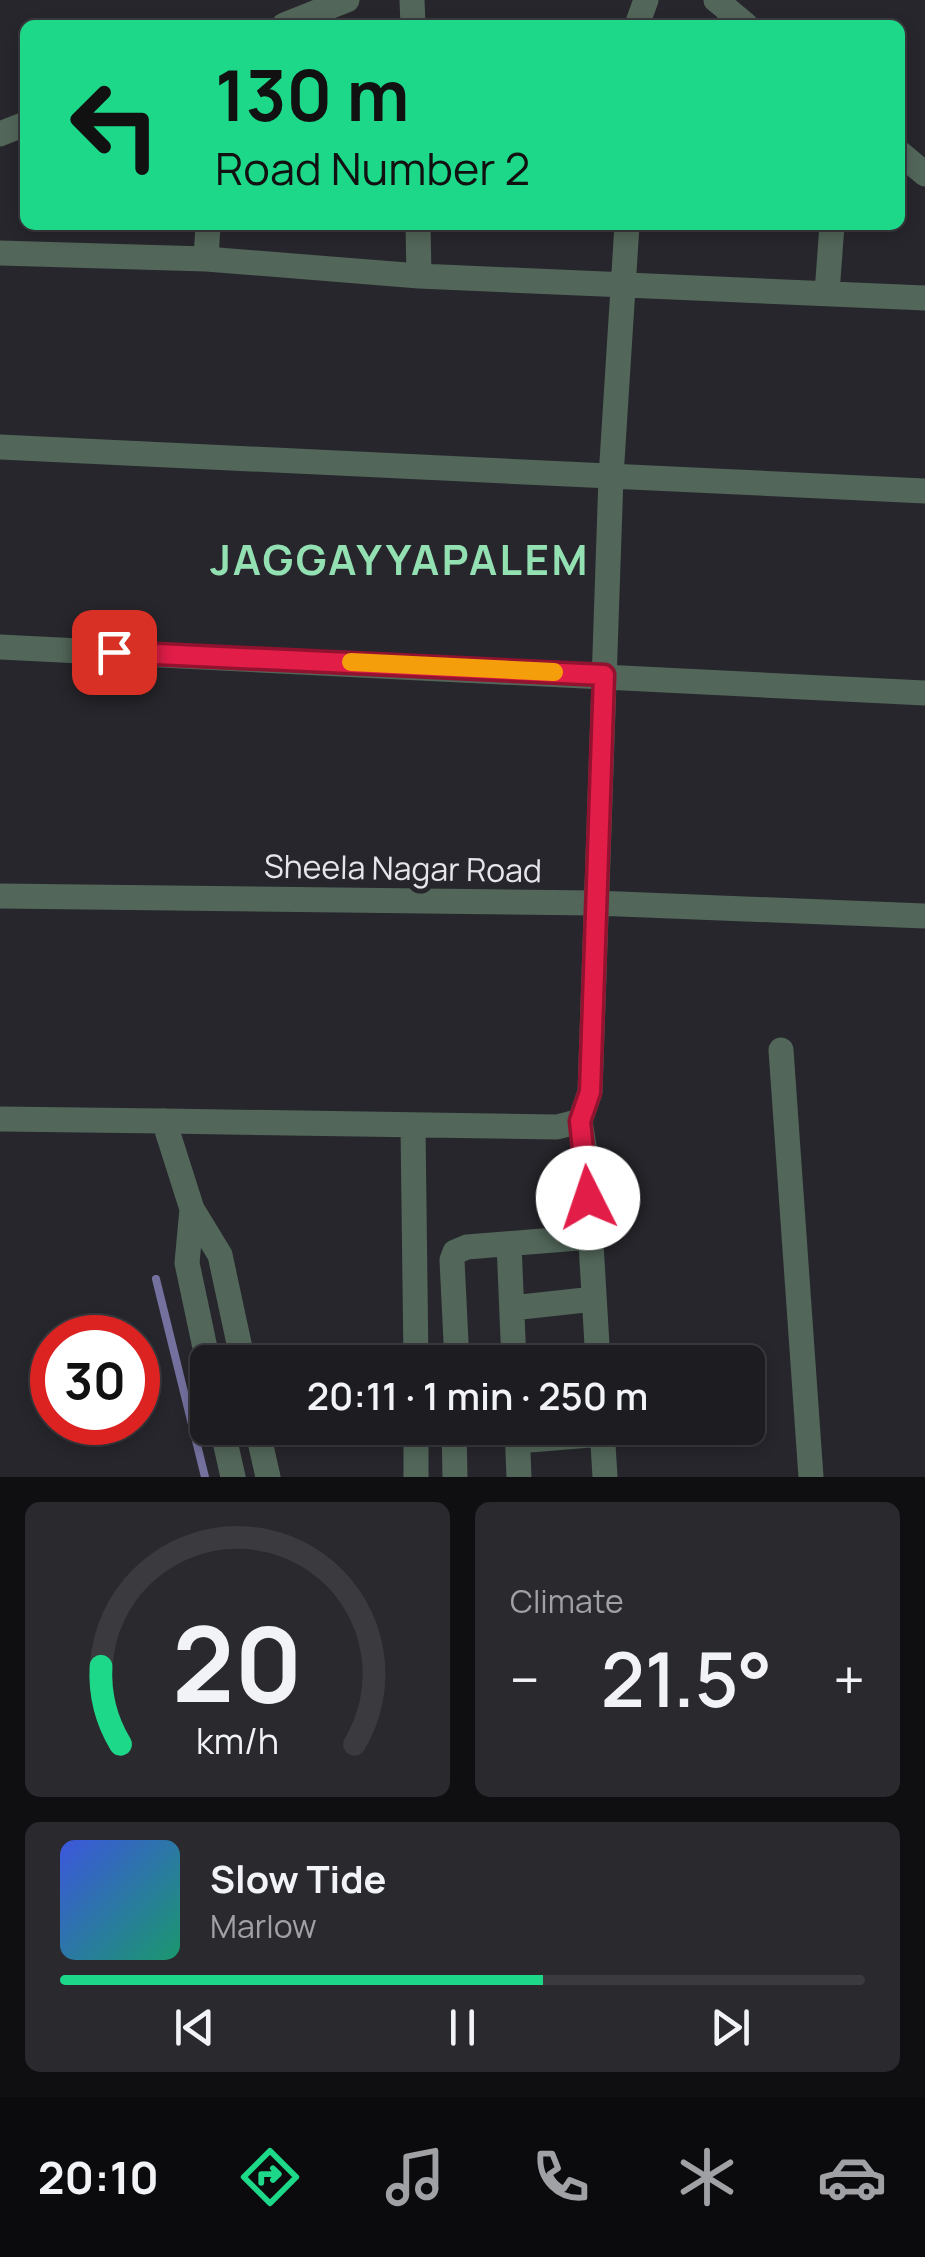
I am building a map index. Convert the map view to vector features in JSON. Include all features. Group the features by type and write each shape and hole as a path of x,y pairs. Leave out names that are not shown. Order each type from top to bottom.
{"street":[{"path":"297,20 347,0"},
{"path":"716,0 740,20"},
{"path":"905,157 925,174"},
{"path":"206,259 208,230"},
{"path":"418,230 419,276"},
{"path":"597,1345 586,1158 580,1121 590,1092 611,477 627,230"},
{"path":"827,292 832,230"},
{"path":"0,253 206,259 419,276 925,298"},
{"path":"0,447 925,491"},
{"path":"0,647 925,693"},
{"name":"Sheela Nagar Road","path":"0,896 595,903 925,916"},
{"path":"782,1050 811,1477"},
{"path":"0,1119 556,1128 580,1121"},
{"path":"164,1122 192,1209 220,1255 239,1345"},
{"path":"413,1127 416,1345"},
{"path":"192,1209 187,1262 204,1345"},
{"path":"456,1345 452,1260 455,1252 467,1247 591,1238"},
{"path":"508,1244 513,1345"},
{"path":"512,1308 594,1299"},
{"path":"226,1445 233,1477"},
{"path":"261,1445 268,1477"},
{"path":"416,1445 416,1477"},
{"path":"454,1445 454,1477"},
{"path":"518,1445 519,1477"},
{"path":"603,1445 605,1477"}],"waterway":[{"path":"156,1279 205,1477"}],"slow traffic":[{"path":"351,662 554,672"}],"district":[{"name":"JAGGAYYAPALEM","path":"400,559"}],"route":[{"path":"114,652 604,675 590,1092 580,1121 588,1198"}]}
